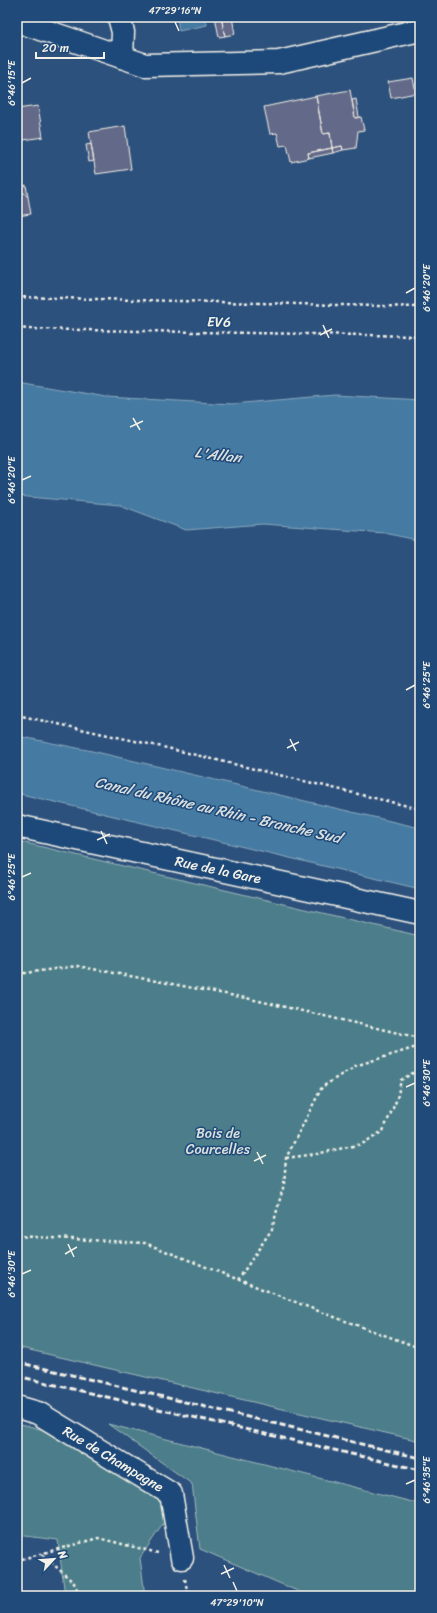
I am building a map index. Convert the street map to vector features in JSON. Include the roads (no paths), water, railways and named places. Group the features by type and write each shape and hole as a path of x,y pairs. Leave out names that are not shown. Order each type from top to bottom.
{"main road":[{"path":"119,17 123,32 122,57"},
{"path":"17,21 145,64 279,62 420,30"},
{"name":"Rue de la Gare","path":"17,826 420,914"},
{"name":"Rue de Champagne","path":"17,1407 38,1412 171,1494 182,1558"}],"water":[{"path":"177,17 206,17 207,25 179,31"},
{"name":"L'Allan","path":"17,382 106,397 232,404 335,395 420,400 420,541 385,533 263,524 186,530 120,505 17,496"},
{"name":"Canal du Rhône au Rhin - Branche Sud","path":"17,736 92,751 420,828 420,889 17,793"}],"railway":[{"path":"17,1362 420,1458"},
{"path":"17,1376 420,1470"}],"park label":[{"name":"Bois de Courcelles","path":"218,1142"}]}
